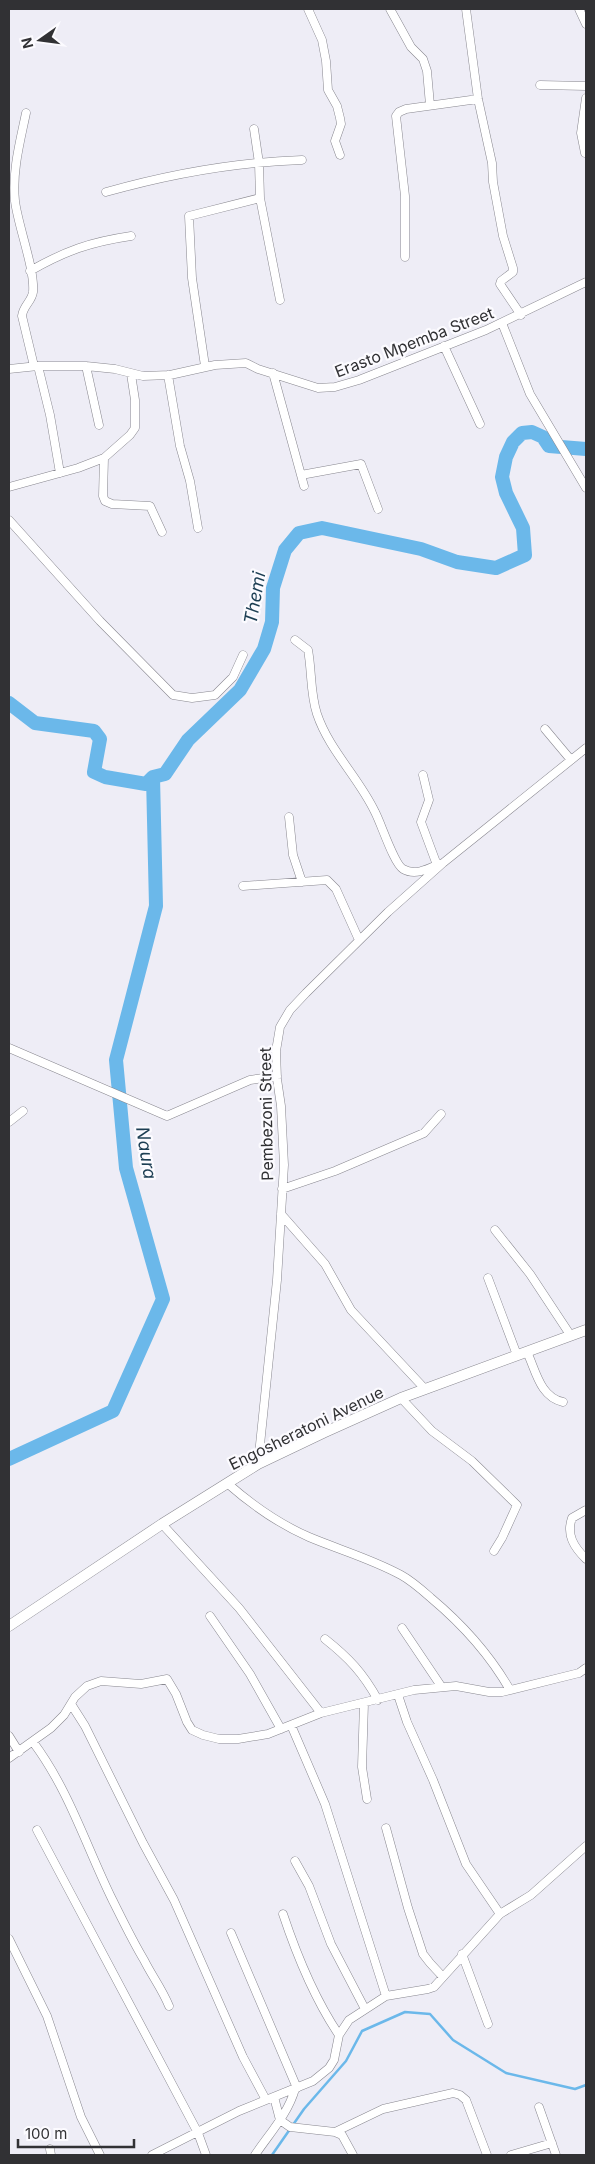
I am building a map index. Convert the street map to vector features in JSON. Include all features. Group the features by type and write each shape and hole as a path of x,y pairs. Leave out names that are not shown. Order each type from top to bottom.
{"street":[{"path":"308,9 322,40 328,90 337,106 340,118 341,124 335,141 340,155"},
{"path":"390,9 411,47 423,59 427,71 430,105"},
{"path":"466,9 478,99 488,136 492,163 492,182 503,236 513,268 513,272 501,281 500,284 521,315"},
{"path":"579,9 586,24"},
{"path":"540,85 586,86"},
{"path":"585,153 581,133 586,98"},
{"path":"405,257 405,196 396,116 399,112 406,109 478,99"},
{"path":"26,113 18,152 14,186 20,229 33,291 31,298 22,309 22,316 50,415 60,473"},
{"path":"254,129 259,163 260,198 280,300"},
{"path":"106,192 205,169 302,160"},
{"path":"205,366 192,278 189,216 260,198"},
{"path":"30,271 75,248 131,236"},
{"name":"Erasto Mpemba Street","path":"9,369 36,366 86,366 115,369 143,376 168,375 205,366 246,363 258,369 318,388 327,389 359,380 502,323 586,282"},
{"path":"502,323 530,394 586,488"},
{"path":"444,346 480,424"},
{"path":"86,366 99,425"},
{"path":"274,373 304,486"},
{"path":"9,487 60,473 104,458 130,435 135,428 135,400 131,374"},
{"path":"168,375 180,446 190,481 198,528"},
{"path":"104,458 103,496 105,501 112,504 150,506 162,532"},
{"path":"301,475 361,464 378,509"},
{"path":"9,520 100,621 172,695 192,698 215,695 233,677 243,655"},
{"path":"295,640 308,650 312,695 322,728 375,811 394,859 399,867 411,872 422,871 440,864 421,822 429,800 423,775"},
{"path":"545,728 571,760"},
{"name":"Pembezoni Street","path":"258,1464 277,1280 284,1165 276,1051 280,1027 290,1010 359,940 440,864 586,748"},
{"path":"289,817 293,855 302,882"},
{"path":"243,886 327,880 341,899 359,940"},
{"path":"9,1048 167,1116 250,1080 277,1076"},
{"path":"9,1122 23,1111"},
{"path":"282,1189 343,1167 424,1133 441,1114"},
{"path":"281,1214 325,1264 351,1310 425,1389"},
{"path":"495,1230 536,1282 572,1336"},
{"path":"488,1278 522,1353 545,1392 554,1400 563,1402"},
{"name":"Engosheratoni Avenue","path":"9,1626 162,1524 258,1464 401,1398 586,1330"},
{"path":"401,1398 432,1432 472,1461 516,1505 502,1538 494,1551"},
{"path":"226,1483 254,1506 289,1527 378,1564 402,1575 416,1585 449,1613 464,1629 501,1674 510,1690"},
{"path":"586,1510 572,1518 570,1535 578,1551 586,1559"},
{"path":"162,1524 239,1608 321,1713"},
{"path":"210,1616 250,1674 281,1729"},
{"path":"402,1628 442,1686"},
{"path":"324,1639 358,1668 378,1700"},
{"path":"9,1758 51,1728 81,1690 93,1683 111,1681 141,1684 167,1679 192,1730 219,1739 238,1739 268,1734 321,1713 442,1686 456,1686 489,1692 510,1690 579,1673 586,1668"},
{"path":"398,1695 407,1722 433,1780 466,1864 500,1914"},
{"path":"364,1703 362,1767 367,1798"},
{"path":"71,1704 85,1726 143,1843 174,1900 243,2057 266,2100"},
{"path":"291,1724 326,1804 386,1996"},
{"path":"9,1736 19,1752"},
{"path":"33,1742 52,1770 81,1828 111,1897 144,1961 163,1991 169,2006"},
{"path":"386,1828 423,1954 443,1977"},
{"path":"36,1830 198,2133 206,2153"},
{"path":"152,2155 238,2111 313,2081 329,2068 334,2060 339,2035 349,2020 386,1996 428,1989 443,1977 500,1914 531,1895 586,1846"},
{"path":"295,1861 309,1886 331,1944 365,2009"},
{"path":"283,1914 293,1943 324,2012 339,2035"},
{"path":"231,1933 296,2088 292,2100 256,2155"},
{"path":"9,1939 47,2016 62,2054 81,2117 100,2155"},
{"path":"462,1954 488,2024"},
{"path":"335,2132 383,2109 453,2093 460,2095 466,2100 487,2155"},
{"path":"274,2097 280,2120 293,2128 335,2132 342,2135 353,2155"},
{"path":"540,2107 556,2155"},
{"path":"511,2155 552,2143"}],"waterway":[{"name":"Themi","path":"9,703 35,723 94,731 100,739 94,772 105,777 146,784 153,777 165,774 188,740 240,690 264,649 272,622 273,588 285,550 299,533 322,528 421,549 457,562 496,568 525,555 523,528 506,493 502,477 506,457 513,442 522,433 532,432 543,437 549,446 586,449"},
{"name":"Naura","path":"9,1459 113,1411 163,1299 126,1168 116,1060 156,906 153,777"},
{"path":"272,2155 304,2109 346,2061 362,2031 405,2012 430,2014 453,2040 506,2073 575,2089 586,2085"}]}
